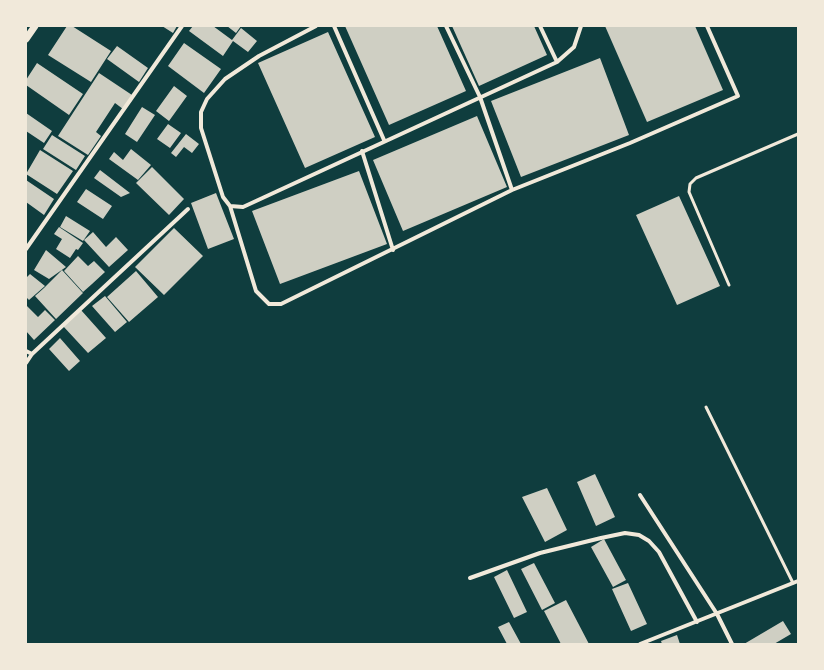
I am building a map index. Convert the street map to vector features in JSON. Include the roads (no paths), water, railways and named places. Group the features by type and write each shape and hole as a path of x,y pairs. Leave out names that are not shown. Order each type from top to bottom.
{"street":[{"path":"26,39 35,26"},
{"path":"26,249 182,26"},
{"path":"316,26 259,56 225,79 207,99 201,112 201,128 223,197 230,206 256,290 269,304 280,304 393,250 512,190 630,143 738,96 707,26"},
{"path":"334,26 384,140"},
{"path":"446,26 480,97 512,190"},
{"path":"540,26 557,62"},
{"path":"230,206 243,206 384,140 557,62 574,47 581,26"},
{"path":"362,151 393,250"},
{"path":"26,363 32,354 188,209"},
{"path":"26,351 32,354"},
{"path":"640,495 717,614 732,644"},
{"path":"470,578 540,553 625,533 639,535 649,541 659,552 697,622"},
{"path":"640,644 796,582"}],"lane":[{"path":"729,285 689,192 690,184 696,178 798,134"},
{"path":"706,406 796,582"}]}
